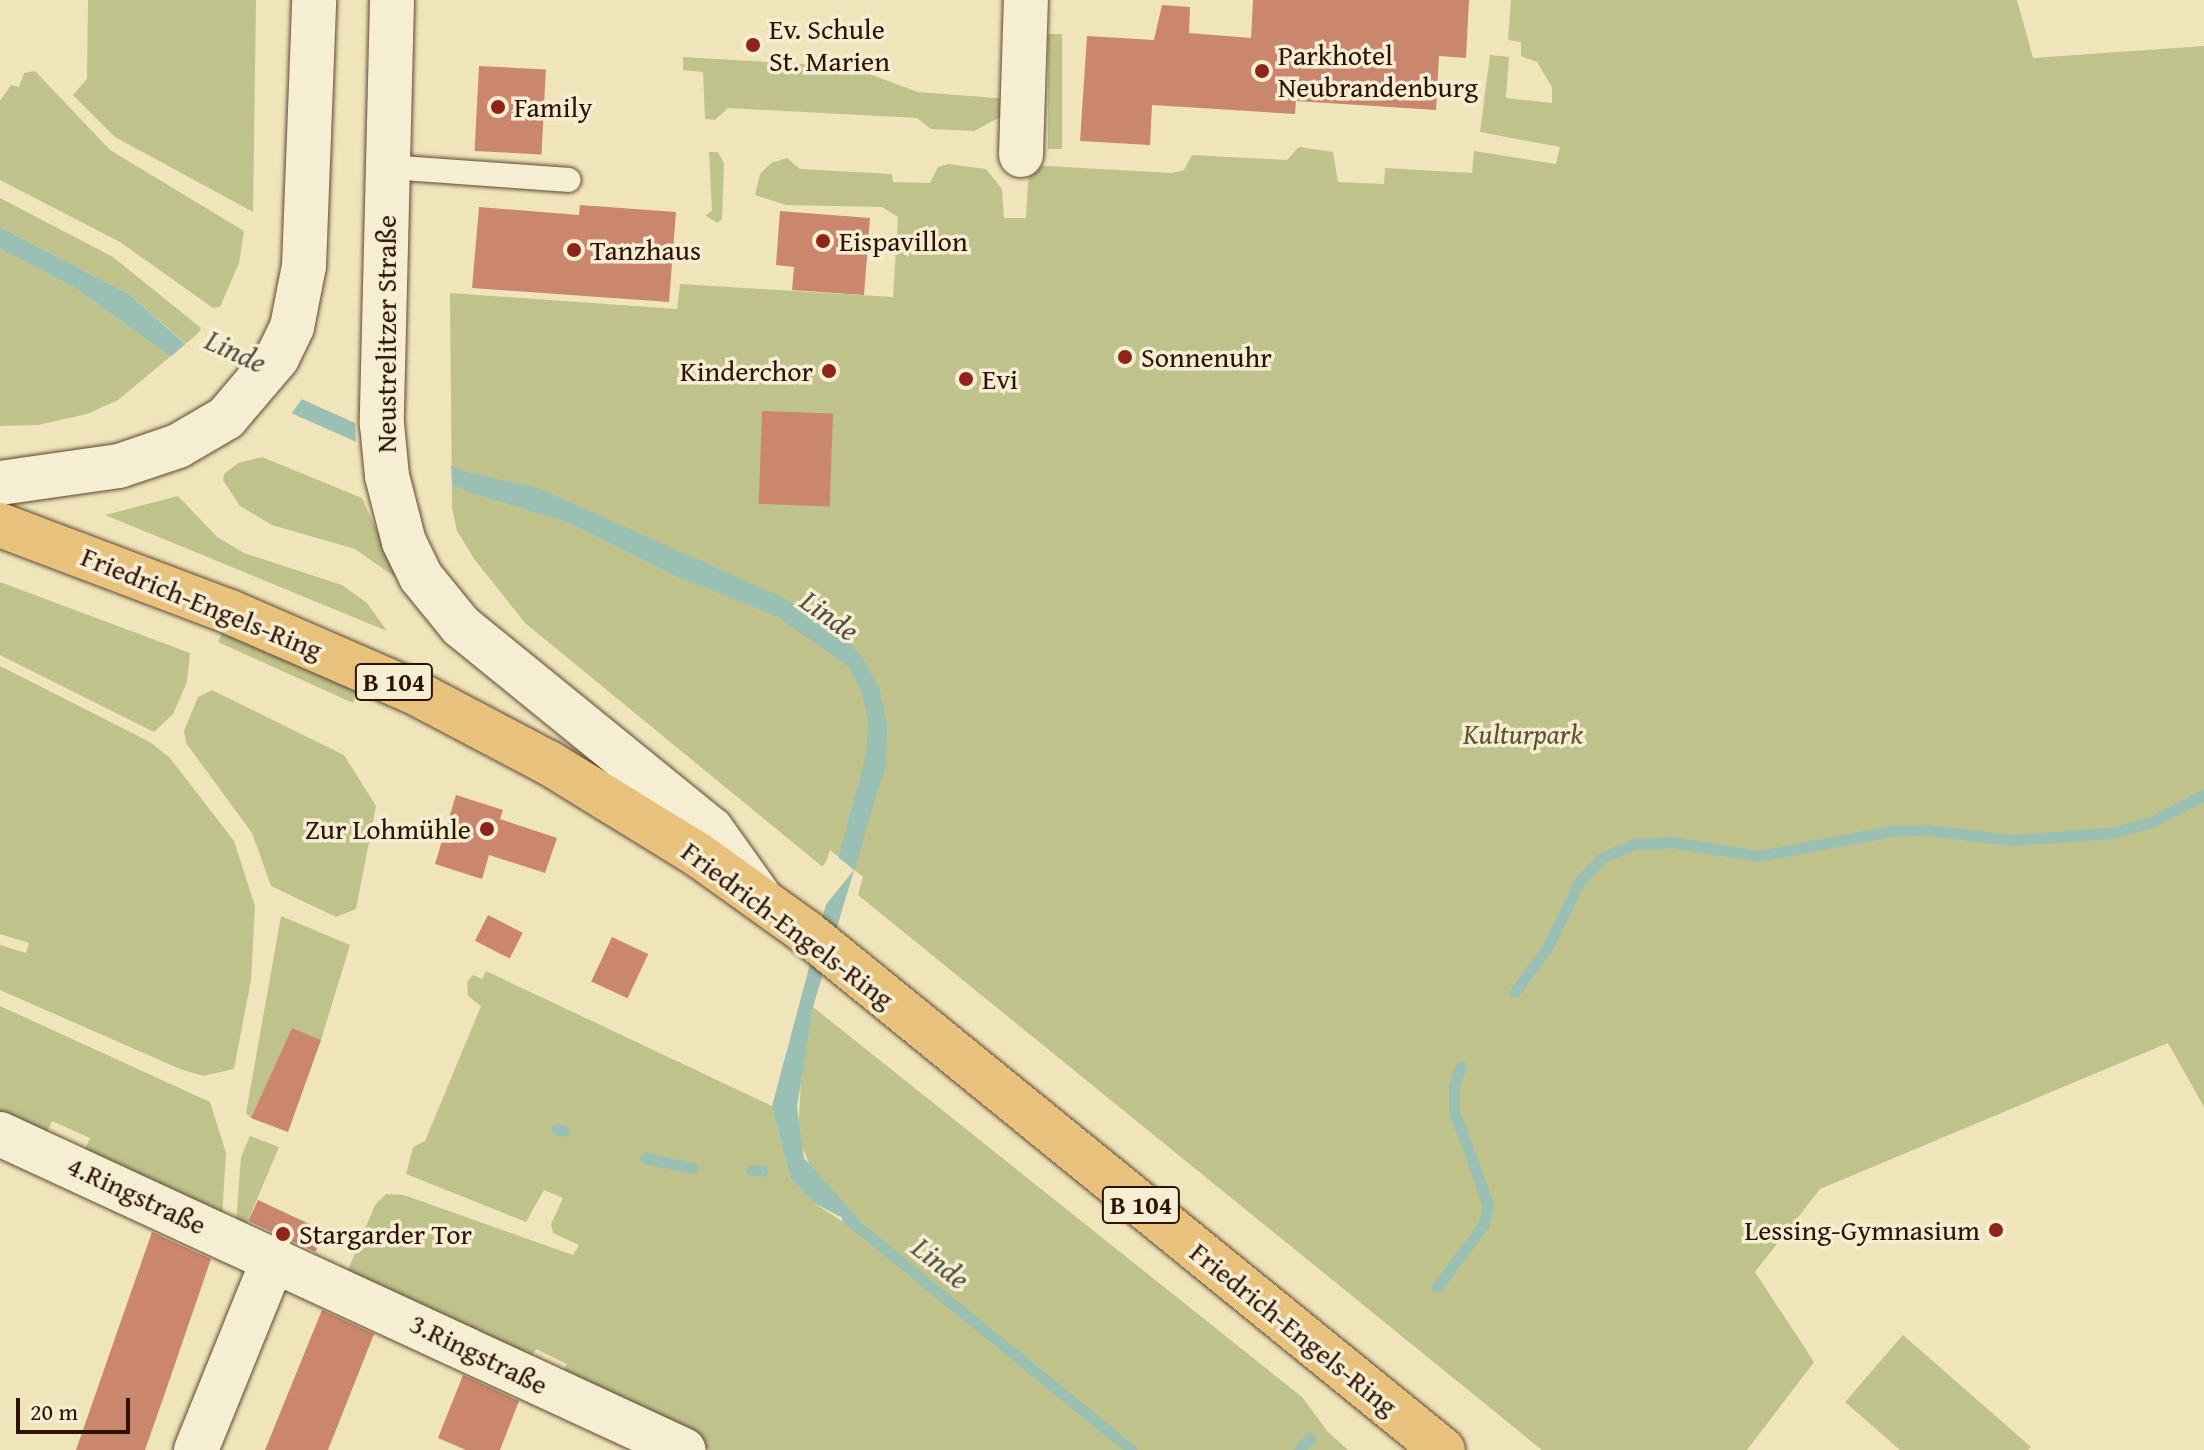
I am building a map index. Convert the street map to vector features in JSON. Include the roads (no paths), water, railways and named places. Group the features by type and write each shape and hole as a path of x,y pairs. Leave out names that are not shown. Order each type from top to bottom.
{"main road":[{"path":"0,483 56,478 146,457 206,433 240,404 270,368 292,327 304,266 314,0"},
{"name":"Neustrelitzer Straße","path":"392,0 382,424 387,476 404,542 439,602 495,657 711,829 760,896"},
{"path":"1021,155 1026,0"},
{"name":"Friedrich-Engels-Ring","path":"0,525 230,612 461,714 614,802 760,896 1443,1450"},
{"name":"4.Ringstraße","path":"0,1134 274,1258"},
{"path":"196,1450 274,1258"},
{"name":"3.Ringstraße","path":"274,1258 684,1450"}],"lane":[{"path":"388,167 569,180"}],"water":[{"path":"0,227 129,294 193,351 463,471 538,488 786,599 830,626 862,656 880,690 887,725 886,764 813,1007 797,1107 804,1158 860,1221 858,1226 814,1203 790,1178 772,1106 866,755 868,721 862,693 848,666 776,616 669,573 567,522 469,492 183,365 75,288 0,249"}],"waterway":[{"path":"1515,992 1548,946 1579,882 1603,857 1636,844 1671,842 1758,856 1892,831 1927,830 2012,840 2112,833 2151,822 2204,795"},
{"path":"1437,1287 1484,1224 1488,1204 1454,1111 1454,1085 1461,1066"},
{"path":"557,1129 564,1131"},
{"path":"645,1158 692,1168"},
{"path":"751,1170 762,1171"},
{"name":"Linde","path":"847,1218 1131,1450"},
{"path":"1299,1450 1310,1438"}],"place":[{"name":"Ev. Schule St. Marien","path":"753,45"},
{"name":"Parkhotel Neubrandenburg","path":"1262,71"},
{"name":"Family","path":"498,107"},
{"name":"Eispavillon","path":"823,241"},
{"name":"Tanzhaus","path":"574,250"},
{"name":"Sonnenuhr","path":"1125,357"},
{"name":"Kinderchor","path":"829,371"},
{"name":"Evi","path":"966,379"},
{"name":"Zur Lohmühle","path":"487,829"},
{"name":"Lessing-Gymnasium","path":"1996,1230"},
{"name":"Stargarder Tor","path":"283,1234"}],"park label":[{"name":"Kulturpark","path":"1523,734"}]}
